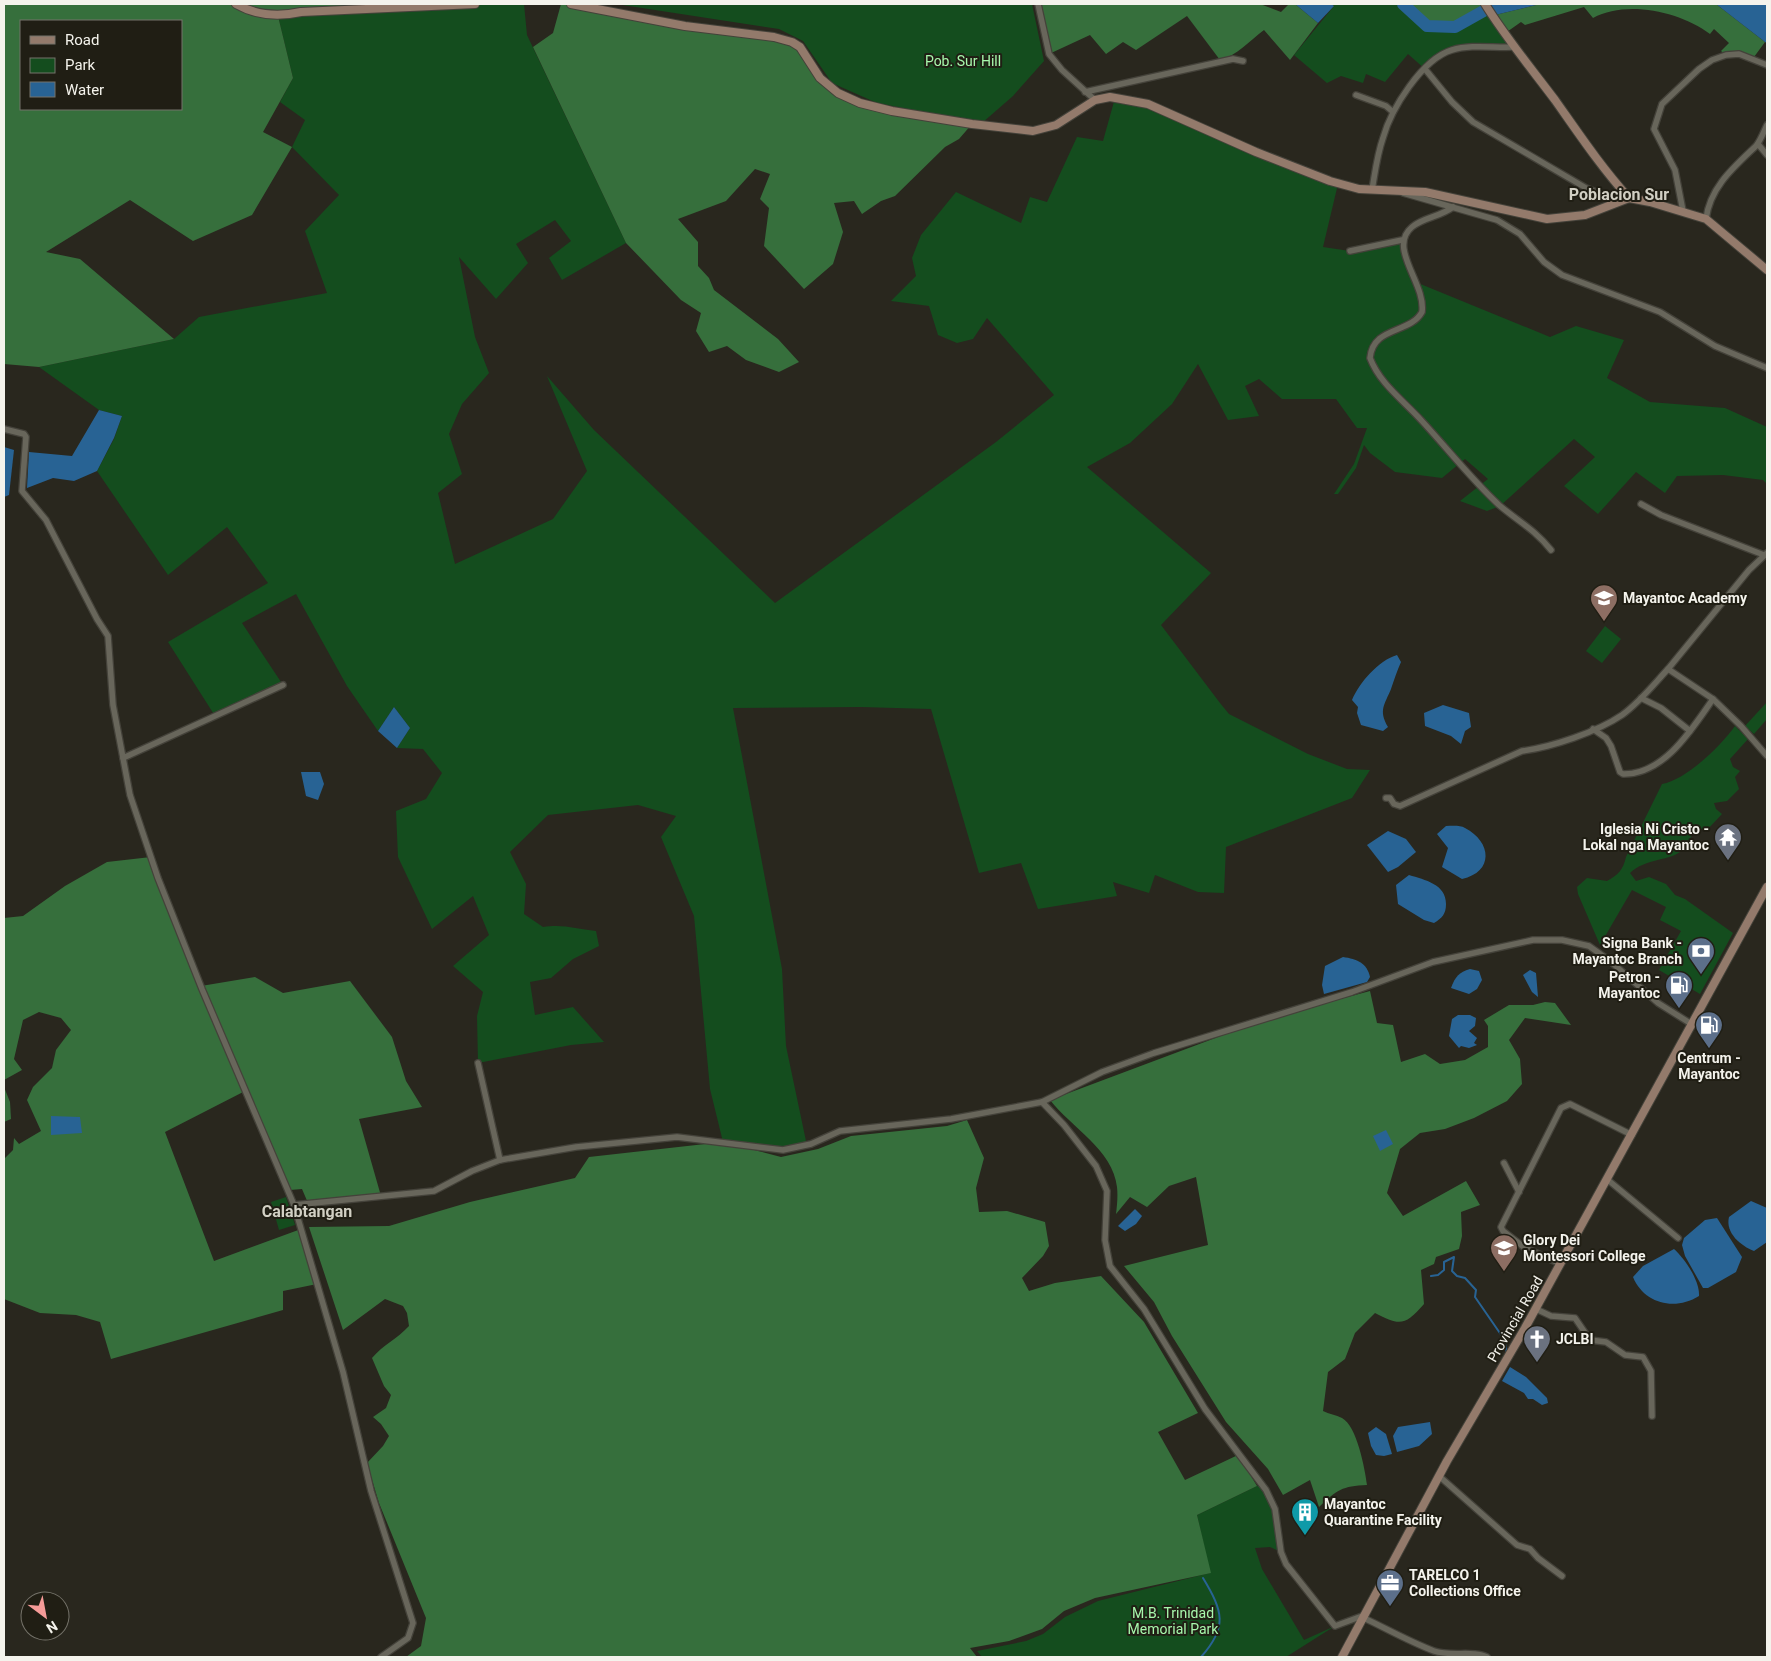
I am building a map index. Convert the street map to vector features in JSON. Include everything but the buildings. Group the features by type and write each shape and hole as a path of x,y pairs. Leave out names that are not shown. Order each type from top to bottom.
{"main road":[{"path":"236,4 247,10 278,16 301,12 474,4"},
{"path":"571,4 685,26 774,37 792,42 800,47 820,78 838,93 892,111 972,124 1033,131 1056,125 1095,100 1110,98 1148,104 1256,152 1330,181 1359,189 1425,192 1547,219 1585,214 1629,198 1683,211 1706,219 1767,270"},
{"path":"1485,4 1504,36 1601,166 1629,198"},
{"name":"Provincial Road","path":"1342,1657 1439,1476 1608,1180 1767,887"}],"street":[{"path":"1038,4 1049,54 1055,63 1095,100"},
{"path":"1372,190 1382,139 1393,112 1425,69 1440,56 1452,50 1513,47"},
{"path":"1683,211 1675,170 1654,130 1659,109 1699,69 1721,56 1745,55 1767,65"},
{"path":"1085,92 1233,59 1243,61"},
{"path":"1425,69 1452,102 1473,122 1586,188 1618,201"},
{"path":"1356,95 1386,106 1393,112"},
{"path":"1706,219 1708,207 1716,188 1736,164 1758,144 1767,125"},
{"path":"1758,144 1767,155"},
{"path":"1400,192 1489,217 1511,228 1525,239 1544,262 1562,275 1660,312 1716,346 1767,368"},
{"path":"1453,208 1443,214 1418,223 1405,233 1402,240 1404,254 1422,294 1422,312 1412,323 1394,329 1373,345 1370,358 1381,380 1420,419 1481,487 1500,506 1531,528 1551,550"},
{"path":"1350,250 1402,240"},
{"path":"4,429 24,434 26,437 22,491 46,520 97,619 108,636 113,705 130,796 158,878 202,990 294,1204 343,1372 370,1491 413,1623 408,1638 382,1657"},
{"path":"1386,798 1390,798 1394,804 1400,806 1522,751 1544,748 1593,729 1622,715 1668,669 1749,570 1766,554 1661,515 1641,504"},
{"path":"1668,669 1713,699 1741,726 1767,756"},
{"path":"123,758 283,685"},
{"path":"1641,698 1660,708 1690,731"},
{"path":"1593,729 1606,738 1611,746 1618,769 1622,774 1632,775 1662,760 1690,731 1713,699"},
{"path":"294,1204 434,1191 472,1171 500,1160 576,1147 677,1137 782,1150 811,1144 840,1131 951,1119 1042,1102 1102,1072 1154,1052 1352,992 1433,962 1501,945 1533,940 1562,940 1589,946 1615,965 1658,1003 1693,1025"},
{"path":"478,1063 500,1160"},
{"path":"1042,1102 1064,1125 1096,1166 1106,1191 1104,1240 1110,1266 1144,1308 1200,1401 1266,1490 1275,1509 1281,1552 1286,1564 1335,1626 1364,1616 1434,1651 1453,1655 1480,1654 1487,1657"},
{"path":"1561,1264 1525,1248 1503,1231 1501,1227 1561,1108 1570,1104 1632,1135"},
{"path":"1504,1163 1519,1192"},
{"path":"1608,1180 1678,1238"},
{"path":"1536,1309 1551,1316 1575,1318 1590,1340 1606,1342 1625,1355 1643,1357 1650,1371 1652,1416"},
{"path":"1439,1476 1517,1544 1530,1549 1538,1558 1562,1576"}],"green space":[{"path":"4,4 492,4 278,16 293,78 263,132 292,147 252,215 193,241 130,200 46,252 80,259 174,339 39,367 4,364"},
{"path":"475,4 524,4 527,35 626,243 562,280 549,258 571,241 555,220 516,244 528,263 496,299 459,257 475,337 489,373 462,404 449,434 462,474 438,493 455,564 553,519 587,471 547,376 594,430 775,603 996,442 1054,395 987,318 973,339 957,343 938,335 929,306 891,301 916,276 912,258 921,235 956,192 1021,223 1030,197 1047,202 1077,137 1103,141 1115,98 1129,100 1338,184 1323,247 1350,251 1402,240 1418,283 1550,337 1576,326 1624,340 1607,378 1650,402 1725,408 1767,427 1767,484 1763,480 1723,475 1677,476 1665,493 1636,472 1598,514 1564,486 1595,457 1574,439 1500,506 1487,511 1460,501 1488,479 1465,459 1442,478 1395,472 1370,453 1364,445 1356,468 1338,494 1334,494 1354,464 1367,428 1357,428 1336,399 1282,399 1259,379 1245,386 1259,416 1228,420 1198,364 1172,404 1130,443 1087,467 1211,573 1161,625 1220,703 1229,714 1308,754 1347,769 1370,770 1352,798 1226,847 1224,893 1198,892 1155,875 1149,893 1113,882 1117,896 1038,909 1021,863 979,873 931,709 861,707 733,708 782,969 786,1046 806,1141 811,1144 783,1150 723,1142 710,1089 694,916 661,837 676,816 638,805 548,815 510,852 526,884 524,914 543,927 564,926 596,931 599,946 573,959 551,978 530,982 535,1015 573,1007 604,1042 571,1045 478,1063 477,1016 483,992 453,966 489,935 473,896 432,929 398,857 396,811 426,799 442,773 423,749 397,748 410,728 394,707 378,731 347,686 296,594 242,623 283,685 215,716 168,642 268,583 227,527 168,575 97,471 114,439 122,416 99,410 39,367 174,339 199,317 327,293 305,231 339,195 292,147 305,120 280,102 293,78 278,16"},
{"path":"561,4 794,43 820,78 860,103 972,124 959,139 945,147 895,196 881,201 862,214 854,201 834,203 843,232 833,264 804,289 764,246 769,208 760,199 770,174 755,169 726,201 678,219 698,242 698,266 709,278 714,290 778,339 799,362 779,372 746,360 727,346 709,352 696,331 701,313 681,300 626,243 533,47 553,33"},
{"name":"Pob. Sur Hill","path":"616,4 1032,4 1044,61 1013,96 982,123 877,103 832,83 803,41 779,29"},
{"path":"1038,4 1260,4 1281,12 1289,4 1295,4 1318,23 1290,60 1264,30 1238,51 1220,60 1187,16 1136,50 1123,42 1106,54 1090,35 1049,54"},
{"path":"1331,4 1403,4 1489,10 1513,47 1452,50 1425,69 1408,54 1385,82 1366,74 1363,83 1341,76 1327,83 1294,55 1334,6"},
{"path":"1403,4 1485,4 1489,10 1455,27 1427,26"},
{"path":"1540,4 1716,4 1765,42 1754,57 1726,55 1721,51 1729,43 1714,29 1710,34 1683,19 1668,14 1636,9 1606,13 1593,18 1584,7 1525,25 1521,22 1504,34 1495,15"},
{"path":"1605,626 1621,639 1602,663 1586,651"},
{"path":"1767,702 1767,719 1754,734 1745,726"},
{"path":"1735,726 1748,739 1730,759 1733,767 1740,771 1735,777 1739,789 1727,801 1714,803 1716,809 1722,814 1706,831 1697,827 1678,854 1650,862 1630,873 1636,881 1649,877 1666,884 1675,895 1685,899 1733,933 1700,994 1659,970 1681,931 1660,920 1666,907 1632,890 1600,945 1578,894 1577,887 1587,878 1607,881 1622,869 1662,784 1682,776 1692,769 1721,743"},
{"path":"151,857 201,986 255,977 283,993 350,981 392,1037 406,1081 422,1107 359,1119 381,1196 308,1203 302,1189 290,1190 247,1090 165,1132 214,1261 301,1229 317,1284 283,1291 283,1310 111,1359 100,1322 76,1315 40,1313 4,1299 4,1159 13,1150 14,1138 19,1144 41,1131 27,1100 33,1087 52,1068 56,1050 71,1030 61,1018 39,1012 23,1020 14,1059 22,1070 4,1080 4,918 23,916 65,886 107,862"},
{"path":"1370,991 1377,1023 1393,1025 1401,1062 1425,1054 1440,1064 1465,1060 1488,1047 1488,1026 1484,1020 1509,1005 1555,1003 1571,1025 1525,1018 1509,1040 1520,1059 1522,1084 1507,1101 1474,1118 1445,1129 1420,1133 1400,1149 1387,1193 1403,1216 1466,1181 1480,1205 1461,1212 1462,1236 1459,1249 1436,1257 1434,1264 1421,1270 1424,1304 1412,1317 1402,1322 1396,1322 1375,1313 1355,1333 1345,1359 1328,1372 1323,1411 1342,1418 1352,1430 1359,1448 1367,1485 1351,1486 1340,1490 1319,1507 1310,1480 1283,1495 1268,1469 1226,1422 1172,1336 1154,1302 1124,1266 1208,1245 1196,1177 1169,1186 1147,1207 1130,1197 1116,1214 1117,1187 1114,1174 1108,1162 1100,1150 1050,1100 1266,1019"},
{"path":"4,1087 10,1102 11,1119 4,1122"},
{"path":"967,1120 984,1158 976,1188 979,1212 1007,1211 1045,1222 1049,1246 1043,1256 1022,1278 1029,1291 1055,1283 1101,1276 1144,1322 1198,1413 1158,1432 1185,1480 1238,1455 1257,1486 1197,1515 1211,1573 1095,1598 1064,1611 1042,1629 1009,1641 970,1648 977,1657 406,1657 421,1646 426,1618 379,1503 367,1463 383,1446 389,1436 381,1424 373,1417 386,1408 391,1395 384,1386 372,1358 409,1326 407,1313 403,1306 385,1299 343,1330 309,1227 389,1226 470,1202 575,1178 589,1157 723,1142 781,1157 818,1149 851,1136 947,1126"},
{"path":"286,1197 295,1225 279,1230 271,1202"},
{"name":"M.B. Trinidad Memorial Park","path":"1257,1486 1263,1486 1274,1506 1281,1552 1270,1547 1255,1548 1262,1569 1304,1640 1335,1626 1286,1657 982,1657 977,1651 1026,1641 1043,1634 1065,1617 1098,1601 1210,1573 1197,1515"}],"water":[{"path":"1295,4 1331,4 1334,6 1318,23"},
{"path":"1489,4 1540,4 1495,15"},
{"path":"1716,4 1767,4 1767,43 1765,42"},
{"path":"99,410 122,416 114,438 97,471 74,481 53,478 27,488 29,452 72,456"},
{"path":"4,447 14,450 9,495 4,497"},
{"path":"1397,655 1401,662 1383,711 1388,727 1383,731 1361,725 1357,713 1358,707 1352,700 1355,693 1370,673 1383,662"},
{"path":"1443,705 1469,713 1471,727 1465,731 1461,744 1451,736 1425,726 1424,713"},
{"path":"394,707 410,728 397,748 378,731"},
{"path":"301,772 320,772 324,784 318,800 306,796"},
{"path":"1446,826 1463,827 1474,834 1480,841 1486,856 1480,870 1462,879 1442,867 1448,848 1437,834"},
{"path":"1388,831 1406,839 1416,852 1398,867 1388,872 1367,845"},
{"path":"1409,875 1439,887 1445,897 1444,913 1434,923 1424,920 1398,904 1396,885"},
{"path":"1343,957 1361,962 1369,972 1370,977 1367,982 1324,994 1322,985 1325,966"},
{"path":"1470,969 1479,971 1482,980 1477,989 1469,994 1451,988 1458,976"},
{"path":"1530,970 1536,973 1538,997 1532,992 1523,975"},
{"path":"1458,1015 1470,1015 1476,1018 1475,1026 1469,1031 1477,1038 1474,1043 1477,1045 1469,1048 1461,1046 1459,1048 1449,1036 1452,1019"},
{"path":"51,1116 80,1117 82,1133 51,1135"},
{"path":"1386,1130 1393,1144 1380,1151 1373,1136"},
{"path":"1751,1201 1767,1208 1767,1242 1754,1251 1744,1246 1735,1238 1728,1223 1729,1217"},
{"path":"1135,1209 1142,1216 1136,1224 1125,1231 1118,1226"},
{"path":"1717,1218 1742,1257 1736,1272 1708,1288 1703,1288 1685,1256 1682,1245 1684,1238 1705,1220"},
{"path":"1674,1249 1683,1258 1691,1271 1699,1290 1699,1296 1690,1301 1670,1304 1652,1299 1638,1286 1633,1277 1643,1266"},
{"path":"1510,1367 1526,1377 1547,1398 1548,1403 1542,1405 1533,1399 1528,1399 1524,1393 1502,1381"},
{"path":"1430,1422 1432,1434 1419,1446 1397,1452 1393,1436 1398,1427"},
{"path":"1376,1427 1386,1434 1392,1454 1376,1455 1371,1446 1368,1433"}],"waterway":[{"path":"1403,4 1427,26 1455,27 1496,4"},
{"path":"1431,1276 1438,1275 1444,1270 1444,1262 1454,1257 1452,1271 1457,1276 1465,1278 1476,1290 1475,1297 1504,1339 1507,1353"},
{"path":"1201,1657 1216,1637 1220,1619 1215,1600 1203,1578"}],"place":[{"name":"Mayantoc Academy","path":"1604,622"},
{"name":"Iglesia Ni Cristo - Lokal nga Mayantoc","path":"1728,861"},
{"name":"Signa Bank - Mayantoc Branch","path":"1701,975"},
{"name":"Petron - Mayantoc","path":"1679,1009"},
{"name":"Centrum - Mayantoc","path":"1709,1049"},
{"name":"Glory Dei Montessori College","path":"1504,1272"},
{"name":"JCLBI","path":"1537,1363"},
{"name":"Mayantoc Quarantine Facility","path":"1305,1536"},
{"name":"TARELCO 1 Collections Office","path":"1390,1607"}],"district":[{"name":"Poblacion Sur","path":"1619,194"},
{"name":"Calabtangan","path":"307,1211"}]}
